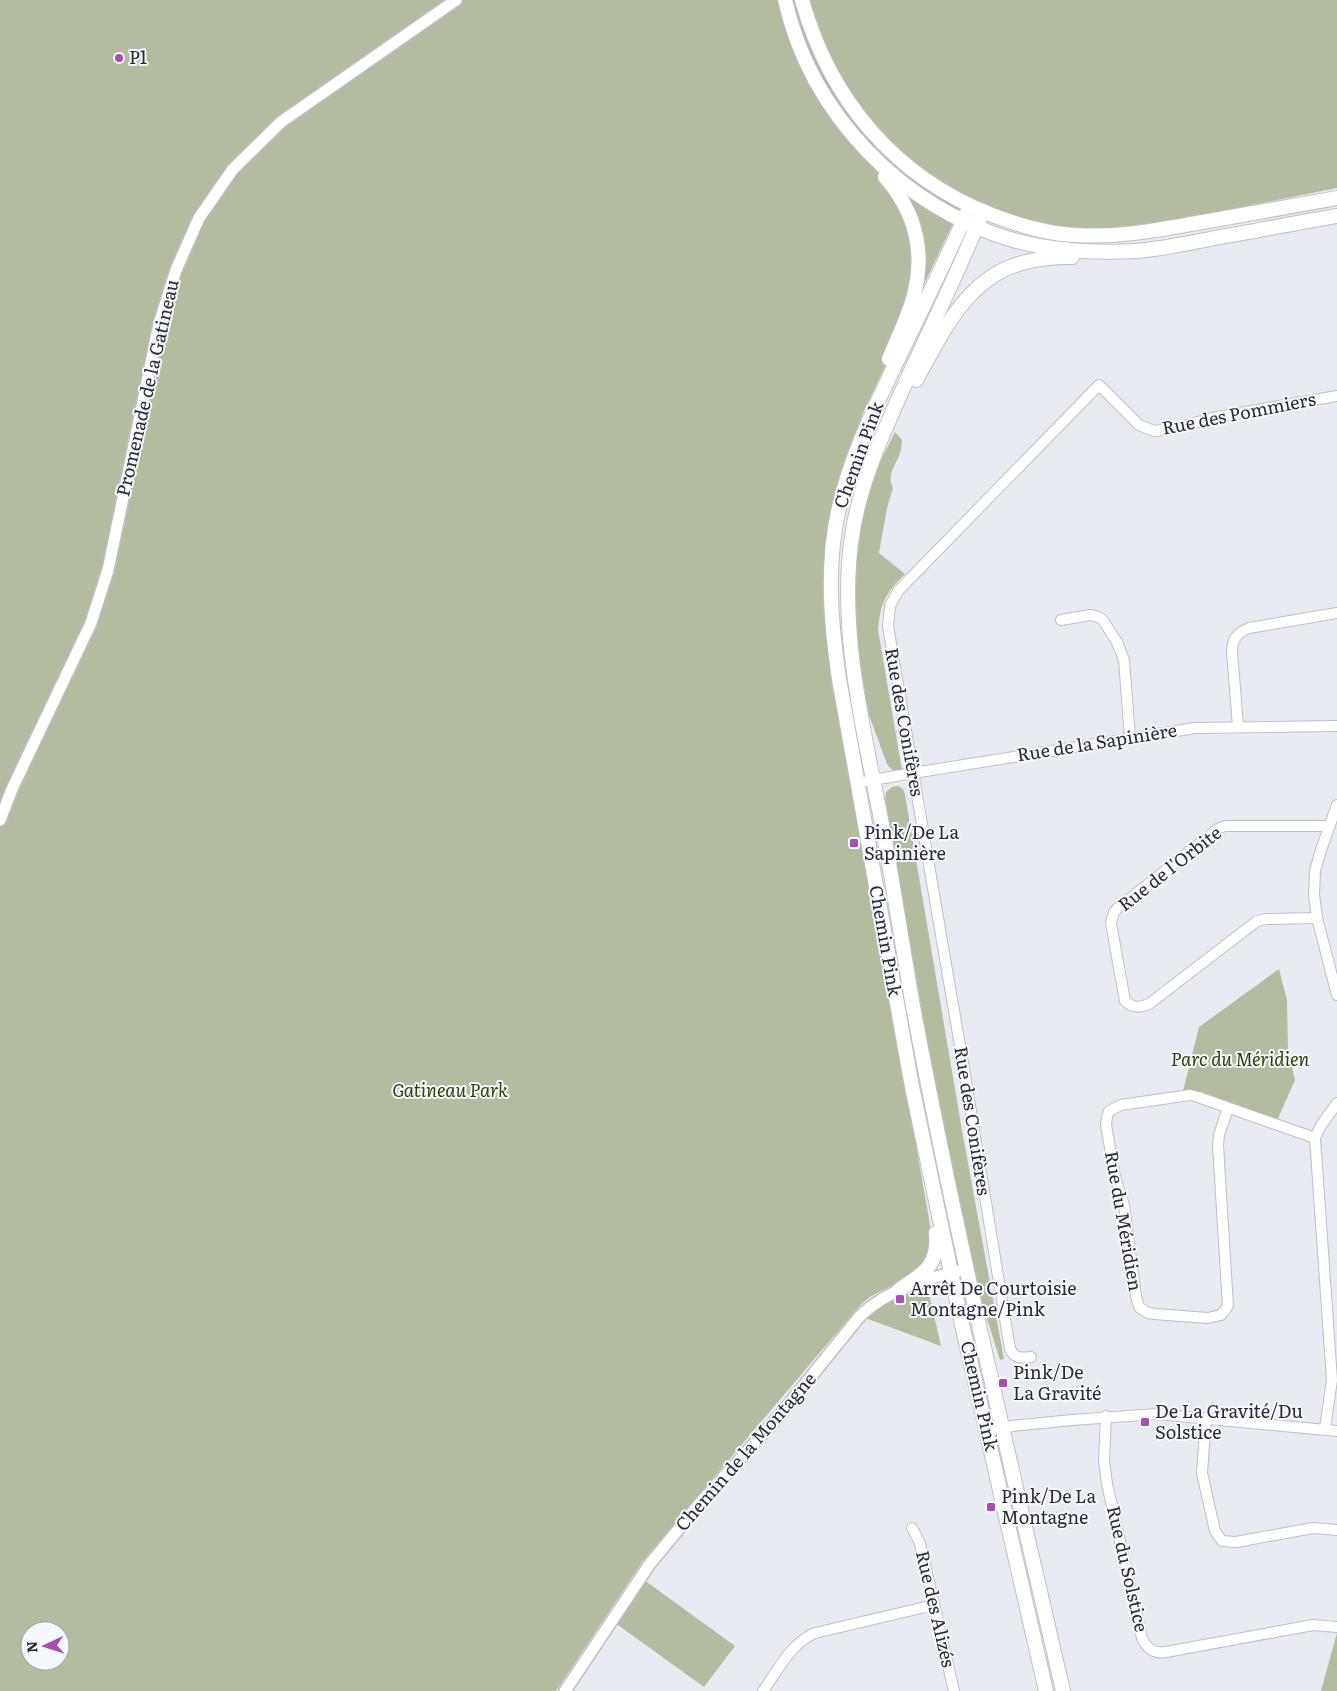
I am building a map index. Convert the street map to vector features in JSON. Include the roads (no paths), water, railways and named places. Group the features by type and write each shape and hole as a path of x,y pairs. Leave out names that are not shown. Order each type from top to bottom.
{"main road":[{"path":"784,0 804,58 817,84 829,104 903,200 915,230 919,251 919,270 915,292 885,369 867,423"},
{"path":"802,0 824,60 838,85 869,128 902,162 943,192 970,206 1016,224 1042,231 1106,236 1143,232 1337,198"},
{"path":"858,143 901,183 963,221 1013,240 1042,246 1087,250 1138,250"},
{"name":"Chemin Pink","path":"970,206 867,423 852,463 838,512 833,544 831,577 834,644 895,1001 912,1087 951,1273 1046,1691"},
{"name":"Chemin Pink","path":"983,211 887,425 862,490 853,527 848,578 850,642 916,1022 967,1269 1063,1691"},
{"path":"887,425 963,302 989,278 1006,269 1031,260 1174,246 1337,216"},
{"path":"900,1290 926,1270 935,1258 937,1234 912,1087"}],"street":[{"name":"Promenade de la Gatineau","path":"0,820 12,789 91,623 108,570 159,324 176,270 199,218 233,169 281,122 456,0"},
{"name":"Rue des Pommiers","path":"1099,385 1139,425 1154,431 1172,429 1216,417 1337,396"},
{"name":"Rue des Conifères","path":"1031,1357 1016,1358 1010,1349 966,1078 888,626 888,615 893,599 904,585 1099,385"},
{"path":"1238,726 1232,652 1232,643 1235,636 1248,628 1337,613"},
{"path":"1061,620 1090,615 1096,616 1102,619 1117,642 1124,660 1130,738"},
{"name":"Rue de la Sapinière","path":"858,783 1195,728 1337,726"},
{"path":"1337,805 1315,871 1314,895 1317,918 1337,995"},
{"name":"Rue de l'Orbite","path":"1317,918 1266,919 1258,921 1149,1004 1136,1007 1130,1006 1125,1001 1111,923 1114,912 1118,908 1218,829 1225,826 1329,826"},
{"name":"Rue du Méridien","path":"1228,1108 1219,1135 1218,1145 1228,1306 1221,1315 1215,1317 1148,1314 1139,1307 1136,1296 1124,1205 1115,1177 1106,1126 1109,1111 1121,1106 1182,1095 1198,1097 1315,1138"},
{"path":"1325,1428 1332,1380 1315,1138 1320,1127 1337,1103"},
{"name":"Chemin de la Montagne","path":"566,1690 640,1577 701,1502 780,1414 860,1316 874,1303 900,1290 926,1280 967,1269"},
{"path":"987,1431 1106,1416 1157,1414 1325,1428 1337,1431"},
{"name":"Rue du Solstice","path":"1106,1416 1104,1460 1107,1484 1142,1638 1146,1646 1152,1651 1159,1653 1313,1625 1337,1627"},
{"path":"1206,1418 1202,1474 1215,1531 1222,1541 1236,1542 1313,1528 1337,1530"},
{"name":"Rue des Alizés","path":"912,1528 920,1543 954,1691"},
{"path":"763,1691 793,1649 807,1636 934,1605"}],"place":[{"name":"P1","path":"119,58"},
{"name":"Pink/De La Sapinière","path":"854,843"},
{"name":"Arrêt De Courtoisie Montagne/Pink","path":"900,1299"},
{"name":"Pink/De La Gravité","path":"1003,1383"},
{"name":"De La Gravité/Du Solstice","path":"1145,1422"},
{"name":"Pink/De La Montagne","path":"991,1507"}],"park label":[{"name":"Parc du Méridien","path":"1240,1060"},
{"name":"Gatineau Park","path":"450,1091"}]}
